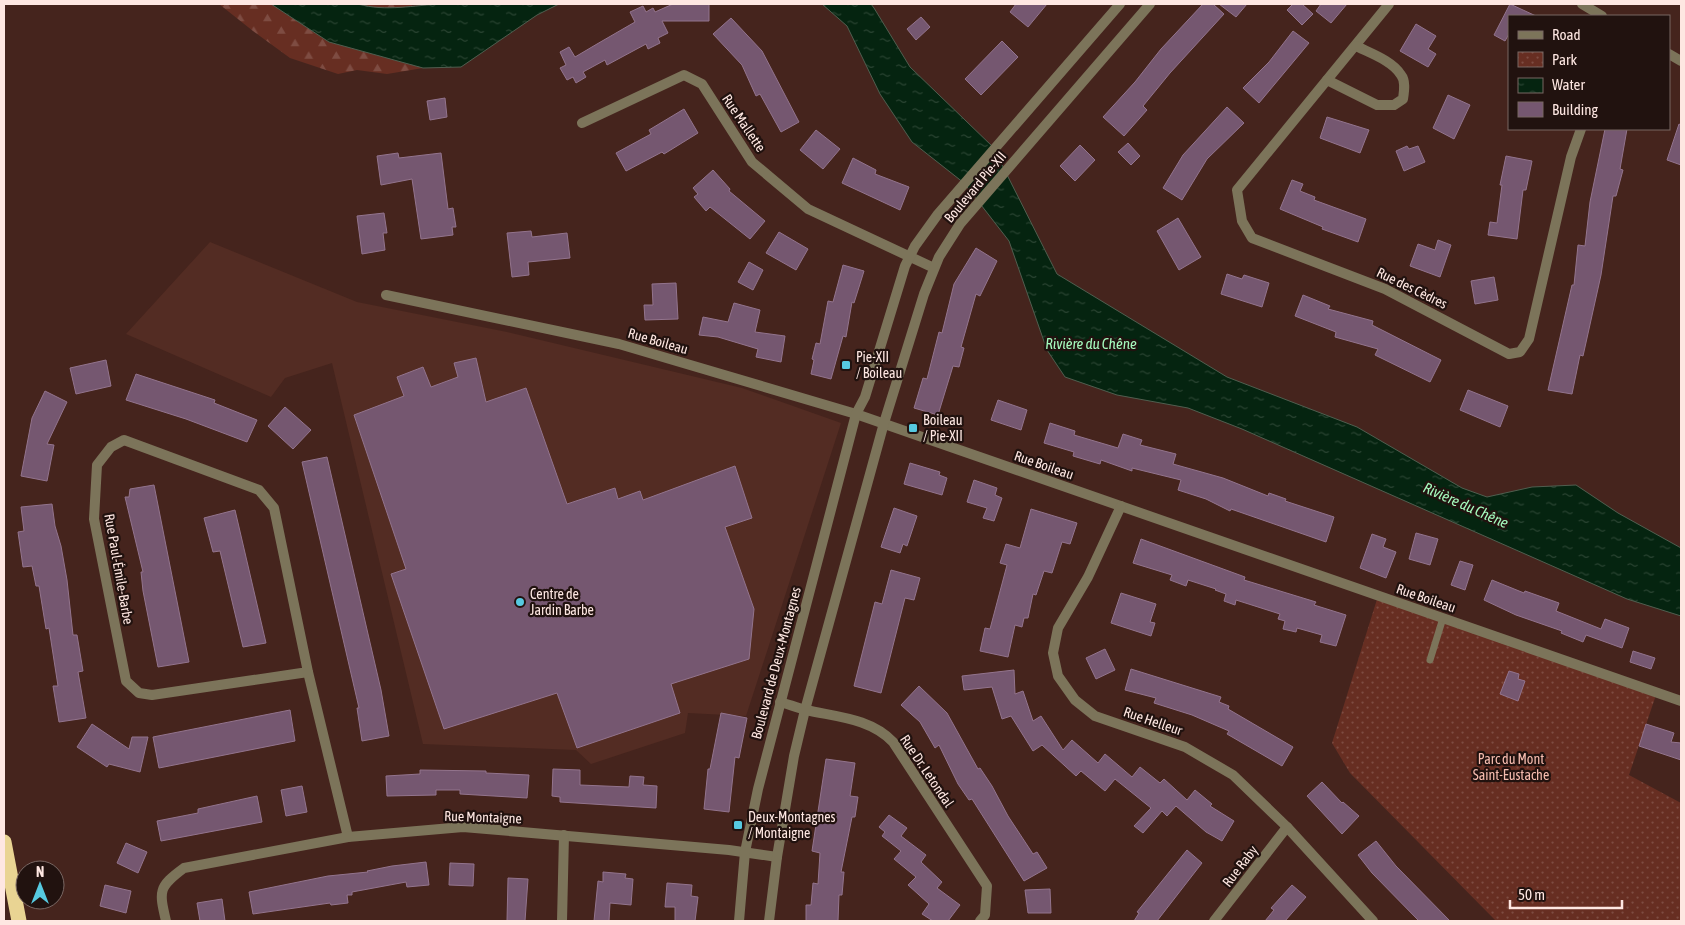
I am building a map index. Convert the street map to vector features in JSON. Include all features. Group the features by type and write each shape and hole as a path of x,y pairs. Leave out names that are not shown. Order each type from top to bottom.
{"highway":[{"path":"4,842 19,921"}],"street":[{"name":"Boulevard Pie-XII","path":"856,414 865,397 896,290 910,256 927,229 996,146 1120,4"},
{"name":"Boulevard Pie-XII","path":"884,423 934,268 951,237 1150,4"},
{"name":"Rue des Cèdres","path":"1389,4 1237,190 1242,221 1252,238 1385,288 1509,354 1520,352 1529,339 1571,157 1580,130"},
{"path":"1582,4 1600,15"},
{"path":"1327,80 1377,105 1394,105 1403,99 1402,75 1387,62 1356,46"},
{"path":"1670,55 1681,61"},
{"name":"Rue Mallette","path":"582,123 684,76 702,84 752,162 808,210 934,268"},
{"name":"Rue Boileau","path":"386,295 619,344 856,414 1681,701"},
{"name":"Boulevard de Deux-Montagnes","path":"739,921 744,852 780,702 856,414"},
{"path":"769,921 777,857 794,756 884,423"},
{"name":"Rue Paul-Émile-Barbe","path":"308,672 152,695 139,693 126,681 94,519 97,465 111,447 124,440 259,490 274,508 308,672 348,837"},
{"name":"Rue Helleur","path":"1121,506 1088,577 1058,628 1053,653 1058,676 1075,700 1095,716 1185,747 1234,774 1287,827 1373,921"},
{"name":"Rue Dr. Letondal","path":"780,702 805,710 826,712 859,722 884,734 893,742 987,886 985,915 980,921"},
{"name":"Rue Montaigne","path":"166,921 161,897 166,881 184,868 348,837 463,827 744,852 777,857"},
{"name":"Rue Raby","path":"1214,921 1287,827"},
{"path":"562,921 564,835"}],"lane":[{"path":"1430,660 1444,618"}],"shaded area":[{"path":"210,242 357,302 507,332 742,388 841,423 746,716 688,713 685,733 591,764 576,750 423,744 332,363 285,378 271,397 126,334"}],"green space":[{"path":"219,4 271,4 329,42 423,68 387,74 357,70 338,74 290,58"},
{"path":"358,4 411,4 413,8 371,8"},
{"name":"Parc du Mont Saint-Eustache","path":"1379,593 1657,692 1629,775 1681,803 1681,921 1496,921 1350,773 1332,743"}],"water":[{"path":"457,3 559,4 537,15 461,67 423,68 329,42 271,4 358,4 390,8"},
{"name":"Rivière du Chêne","path":"822,4 871,4 910,67 993,147 1057,274 1227,377 1357,427 1462,488 1487,497 1532,487 1576,485 1618,513 1681,548 1681,616 1627,599 1242,429 1188,408 1117,395 1065,377 1047,350 1009,241 964,183 912,142 880,94 847,26"}],"building":[{"path":"673,4 709,4 709,21 662,21 668,33 658,38 660,43 648,49 646,44 607,65 605,60 583,72 586,77 576,83 573,77 567,80 560,68 566,65 560,52 569,47 575,57 635,22 630,12 643,6 646,12 653,8 655,12"},
{"path":"1016,4 1047,4 1028,27 1010,12"},
{"path":"1203,4 1213,4 1224,14 1170,73 1143,106 1147,110 1124,136 1103,117 1135,82 1161,49"},
{"path":"1219,4 1247,4 1236,17"},
{"path":"1293,4 1302,4 1313,14 1302,25 1287,10"},
{"path":"1321,4 1347,4 1331,23 1316,11"},
{"path":"1510,4 1534,15 1508,15 1508,36 1505,41 1494,35"},
{"path":"921,17 930,27 916,40 907,29"},
{"path":"731,18 762,51 799,122 781,132 760,94 756,96 742,65 713,34"},
{"path":"1416,24 1436,36 1428,49 1436,54 1428,67 1400,51"},
{"path":"1293,31 1309,43 1259,103 1243,88 1269,62"},
{"path":"1002,41 1018,57 981,95 965,79"},
{"path":"1448,95 1470,105 1454,139 1433,128"},
{"path":"445,98 447,117 430,120 427,101"},
{"path":"1227,107 1244,123 1207,159 1182,200 1163,188 1183,155"},
{"path":"684,109 698,133 664,154 662,152 626,171 616,153 651,134 649,130"},
{"path":"1327,117 1369,130 1360,153 1320,138"},
{"path":"1679,124 1681,125 1681,165 1667,160"},
{"path":"816,130 840,149 823,169 800,150"},
{"path":"1605,130 1627,130 1620,169 1623,170 1616,196 1613,196 1601,275 1583,356 1580,355 1572,394 1548,390 1572,285 1574,285 1578,245 1585,246 1590,202"},
{"path":"1128,143 1140,156 1131,165 1118,152"},
{"path":"1080,145 1095,160 1075,181 1060,166"},
{"path":"1407,146 1409,149 1418,146 1425,162 1404,171 1396,151"},
{"path":"398,153 399,158 441,153 448,209 453,208 456,227 452,227 453,235 421,239 412,179 381,185 377,156"},
{"path":"1506,156 1532,161 1526,190 1523,190 1517,239 1488,235 1490,222 1497,223 1502,185 1500,185"},
{"path":"853,158 876,170 875,174 909,187 900,210 842,183"},
{"path":"713,170 730,189 729,191 765,221 750,239 710,207 706,211 694,197 698,194 693,188"},
{"path":"1292,180 1303,184 1300,191 1315,197 1314,200 1366,219 1358,242 1322,229 1323,227 1280,209"},
{"path":"384,213 387,233 383,233 385,250 362,254 357,216"},
{"path":"1178,218 1201,257 1179,270 1157,231"},
{"path":"531,231 532,237 567,233 570,258 528,262 529,275 512,277 507,233"},
{"path":"779,232 808,249 796,270 766,253"},
{"path":"1438,240 1451,245 1440,277 1410,266 1418,244 1435,250"},
{"path":"976,248 997,261 980,296 976,294 961,347 964,348 959,367 953,366 938,415 914,408 923,378 927,379 939,332 942,333 954,284"},
{"path":"749,262 763,270 753,290 738,282"},
{"path":"843,265 864,271 854,303 852,302 846,337 843,336 831,379 811,374 814,360 812,359 816,343 820,344 828,301 833,302"},
{"path":"1227,274 1242,279 1244,275 1269,283 1262,307 1221,294"},
{"path":"1494,277 1498,300 1475,304 1471,281"},
{"path":"676,283 678,319 645,320 644,305 653,305 652,284"},
{"path":"1303,295 1330,306 1328,309 1373,321 1372,325 1441,360 1430,382 1375,355 1378,349 1335,337 1336,332 1295,316"},
{"path":"734,303 760,310 755,332 785,336 781,362 756,357 758,349 718,337 699,335 703,317 728,322"},
{"path":"476,358 486,402 526,388 567,504 615,488 618,499 640,491 643,500 735,466 752,518 725,527 754,609 749,659 671,684 680,713 577,748 557,693 444,729 391,574 406,569 354,415 404,396 397,377 423,367 431,387 458,377 454,363"},
{"path":"106,360 111,386 76,394 70,368"},
{"path":"136,374 215,400 214,403 257,420 247,442 186,419 126,400"},
{"path":"1468,390 1508,406 1500,427 1460,410"},
{"path":"45,391 67,402 47,444 54,445 47,481 21,476 32,418"},
{"path":"998,400 1027,410 1021,430 991,420"},
{"path":"285,407 311,430 293,449 268,426"},
{"path":"1050,423 1075,431 1074,435 1118,448 1123,434 1142,440 1140,445 1176,454 1173,464 1223,478 1268,496 1269,493 1286,499 1285,501 1334,517 1326,542 1231,509 1230,511 1206,499 1178,490 1181,480 1132,468 1132,471 1101,460 1100,464 1073,456 1074,452 1044,443"},
{"path":"327,457 381,690 389,736 362,741 357,708 359,708 302,462"},
{"path":"910,463 940,472 939,475 947,478 942,495 904,484"},
{"path":"974,480 997,488 995,495 1002,498 994,521 983,518 987,508 967,502"},
{"path":"154,485 189,662 158,667 143,591 141,572 143,572 125,497 129,497 130,489"},
{"path":"52,504 67,580 73,635 77,635 83,671 78,672 86,718 59,722 53,686 58,686 49,628 46,629 39,586 36,586 32,566 23,567 18,532 24,531 21,507"},
{"path":"894,508 917,516 907,546 903,544 900,553 881,547"},
{"path":"1031,509 1077,523 1070,544 1062,542 1052,573 1044,571 1036,595 1033,594 1028,618 1024,618 1022,627 1015,625 1008,657 980,651 985,628 990,629 1007,565 1000,563 1006,544 1020,548"},
{"path":"235,510 266,643 243,647 220,551 213,552 204,518"},
{"path":"1416,533 1438,539 1430,565 1409,559"},
{"path":"1372,534 1386,539 1383,547 1396,552 1386,578 1360,568"},
{"path":"1141,539 1245,577 1244,580 1316,602 1314,605 1346,615 1336,646 1320,642 1322,635 1297,628 1296,632 1283,629 1285,621 1278,619 1280,614 1236,600 1235,605 1224,601 1226,594 1216,589 1188,580 1186,586 1170,580 1172,575 1133,563"},
{"path":"1460,561 1473,565 1465,590 1451,585"},
{"path":"891,570 920,578 914,600 905,598 881,693 854,686 875,602 882,604"},
{"path":"1492,580 1524,593 1525,591 1559,603 1556,611 1601,629 1605,619 1629,628 1622,648 1586,635 1583,642 1561,633 1562,631 1516,615 1484,600"},
{"path":"1121,593 1156,604 1150,622 1155,623 1151,636 1111,623"},
{"path":"1105,649 1115,670 1096,679 1086,658"},
{"path":"1633,651 1655,658 1651,669 1630,662"},
{"path":"1131,669 1221,697 1219,702 1229,706 1228,709 1293,747 1282,766 1227,734 1229,731 1192,715 1154,703 1156,698 1125,690"},
{"path":"1014,670 1015,694 1023,691 1033,721 1041,716 1063,750 1072,740 1098,763 1105,754 1132,777 1140,767 1160,783 1164,779 1187,800 1195,790 1212,804 1210,806 1234,821 1222,841 1206,832 1176,806 1167,816 1162,811 1143,833 1134,826 1151,808 1115,779 1105,791 1081,771 1076,776 1042,745 1033,751 1011,716 1002,719 992,687 964,690 962,676"},
{"path":"1509,671 1519,674 1518,679 1525,681 1518,701 1500,694"},
{"path":"919,686 947,713 978,769 980,768 992,786 1008,816 1033,854 1037,852 1047,868 1024,881 972,799 969,800 958,784 939,745 935,748 920,722 901,705"},
{"path":"290,710 295,741 159,768 153,737"},
{"path":"721,713 747,718 739,758 735,757 729,812 704,809 708,769 710,769"},
{"path":"92,724 129,749 132,737 148,737 140,772 109,764 107,767 77,747"},
{"path":"1646,724 1674,733 1671,742 1681,743 1681,760 1639,746"},
{"path":"826,759 855,763 850,796 858,797 841,872 844,872 842,895 839,895 838,921 806,921 806,905 811,905 813,883 818,884 820,853 812,851"},
{"path":"553,769 580,770 580,785 629,787 630,776 644,777 643,785 657,786 656,808 560,802 560,797 552,796"},
{"path":"420,770 486,771 486,773 529,775 527,798 460,794 460,790 436,790 436,795 387,796 386,776 420,774"},
{"path":"1322,782 1342,803 1359,816 1342,834 1307,796"},
{"path":"302,786 307,812 286,816 281,790"},
{"path":"257,796 262,822 161,841 157,821 198,813 198,809"},
{"path":"889,815 907,828 901,836 926,855 921,862 942,882 937,888 960,905 948,921 933,921 922,914 929,904 908,885 916,877 894,859 901,851 882,836 885,832 879,827"},
{"path":"1376,841 1396,866 1450,921 1419,921 1372,873 1358,855"},
{"path":"126,843 147,852 138,873 117,863"},
{"path":"1187,850 1202,863 1157,921 1134,921 1139,913 1137,912"},
{"path":"426,862 429,885 407,887 406,882 352,892 352,895 347,895 348,903 331,905 330,903 253,914 249,892 328,876 368,872 392,866"},
{"path":"450,863 474,864 473,886 449,885"},
{"path":"603,872 626,874 625,878 633,879 631,905 610,903 609,921 594,921 598,881 603,882"},
{"path":"508,878 528,879 525,921 507,921"},
{"path":"667,883 692,885 691,896 698,897 695,921 675,921 675,907 665,907"},
{"path":"105,885 131,891 126,913 100,906"},
{"path":"1292,885 1306,897 1285,921 1265,921 1274,910 1271,908"},
{"path":"1050,889 1051,913 1028,913 1025,890"},
{"path":"222,899 225,921 200,921 197,903"}],"place":[{"name":"Pie-XII / Boileau","path":"846,365"},
{"name":"Boileau / Pie-XII","path":"913,428"},
{"name":"Centre de Jardin Barbe","path":"520,602"},
{"name":"Deux-Montagnes / Montaigne","path":"738,825"}]}
